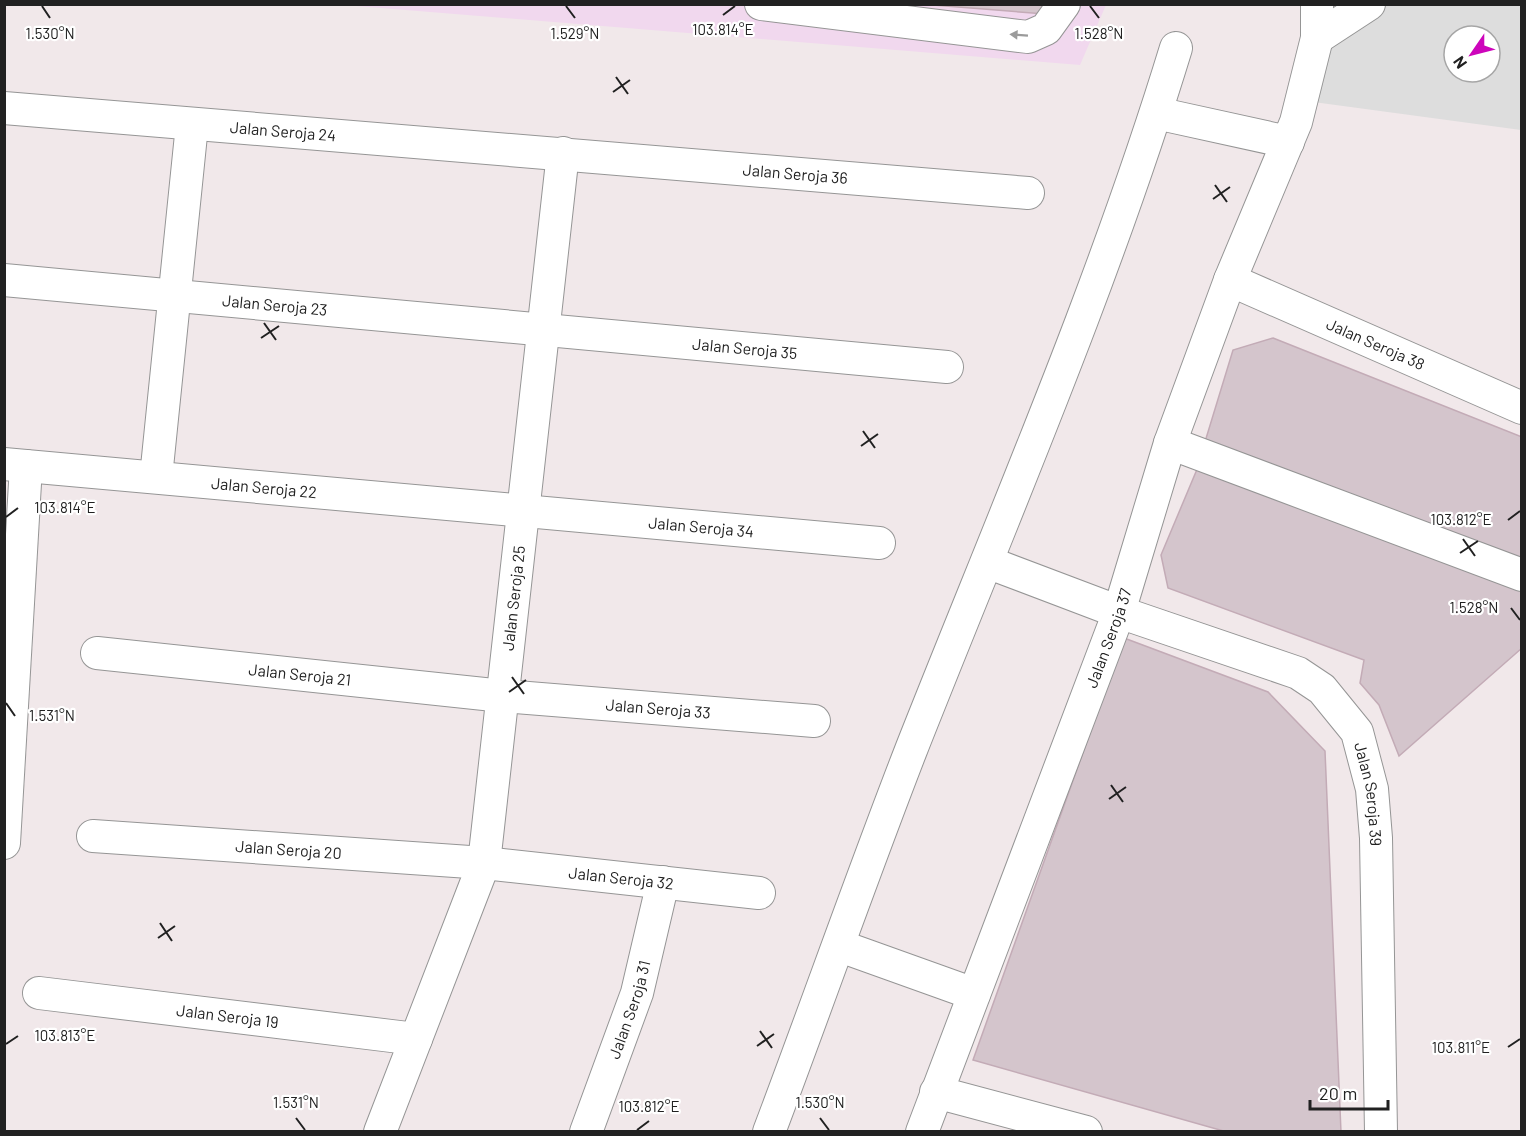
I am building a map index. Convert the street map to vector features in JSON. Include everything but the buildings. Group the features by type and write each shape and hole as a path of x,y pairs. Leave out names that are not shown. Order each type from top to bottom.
{"street":[{"path":"761,4 1028,37 1046,29 1064,4"},
{"name":"Jalan Seroja 37","path":"922,1131 1119,612 1170,443 1230,280 1296,122 1317,38 1317,4"},
{"path":"1317,38 1369,4"},
{"path":"769,1131 840,946 910,752 1066,359 1156,113 1176,48"},
{"name":"Jalan Seroja 24","path":"4,108 192,125 563,153"},
{"path":"1156,113 1288,142"},
{"path":"156,477 192,125"},
{"name":"Jalan Seroja 36","path":"563,153 1028,193"},
{"name":"Jalan Seroja 25","path":"380,1131 484,862 563,153"},
{"name":"Jalan Seroja 23","path":"4,280 544,330"},
{"name":"Jalan Seroja 38","path":"1230,280 1521,408"},
{"name":"Jalan Seroja 35","path":"544,330 947,367"},
{"path":"1170,443 1521,574"},
{"path":"4,843 15,465"},
{"name":"Jalan Seroja 22","path":"15,465 523,511"},
{"name":"Jalan Seroja 34","path":"523,511 879,543"},
{"name":"Jalan Seroja 39","path":"987,562 1119,612 1298,674 1322,688 1357,732 1372,789 1376,838 1381,1131"},
{"name":"Jalan Seroja 21","path":"97,652 503,696"},
{"name":"Jalan Seroja 33","path":"503,696 814,721"},
{"name":"Jalan Seroja 20","path":"93,836 484,862"},
{"name":"Jalan Seroja 32","path":"484,862 759,893"},
{"name":"Jalan Seroja 31","path":"585,1131 606,1084 637,993 663,882"},
{"path":"840,946 974,994"},
{"name":"Jalan Seroja 19","path":"39,993 416,1039"},
{"path":"936,1092 1086,1131"}],"shaded area":[{"path":"344,5 1106,5 1080,65"},
{"path":"1312,5 1521,5 1521,130 1306,101"}]}
